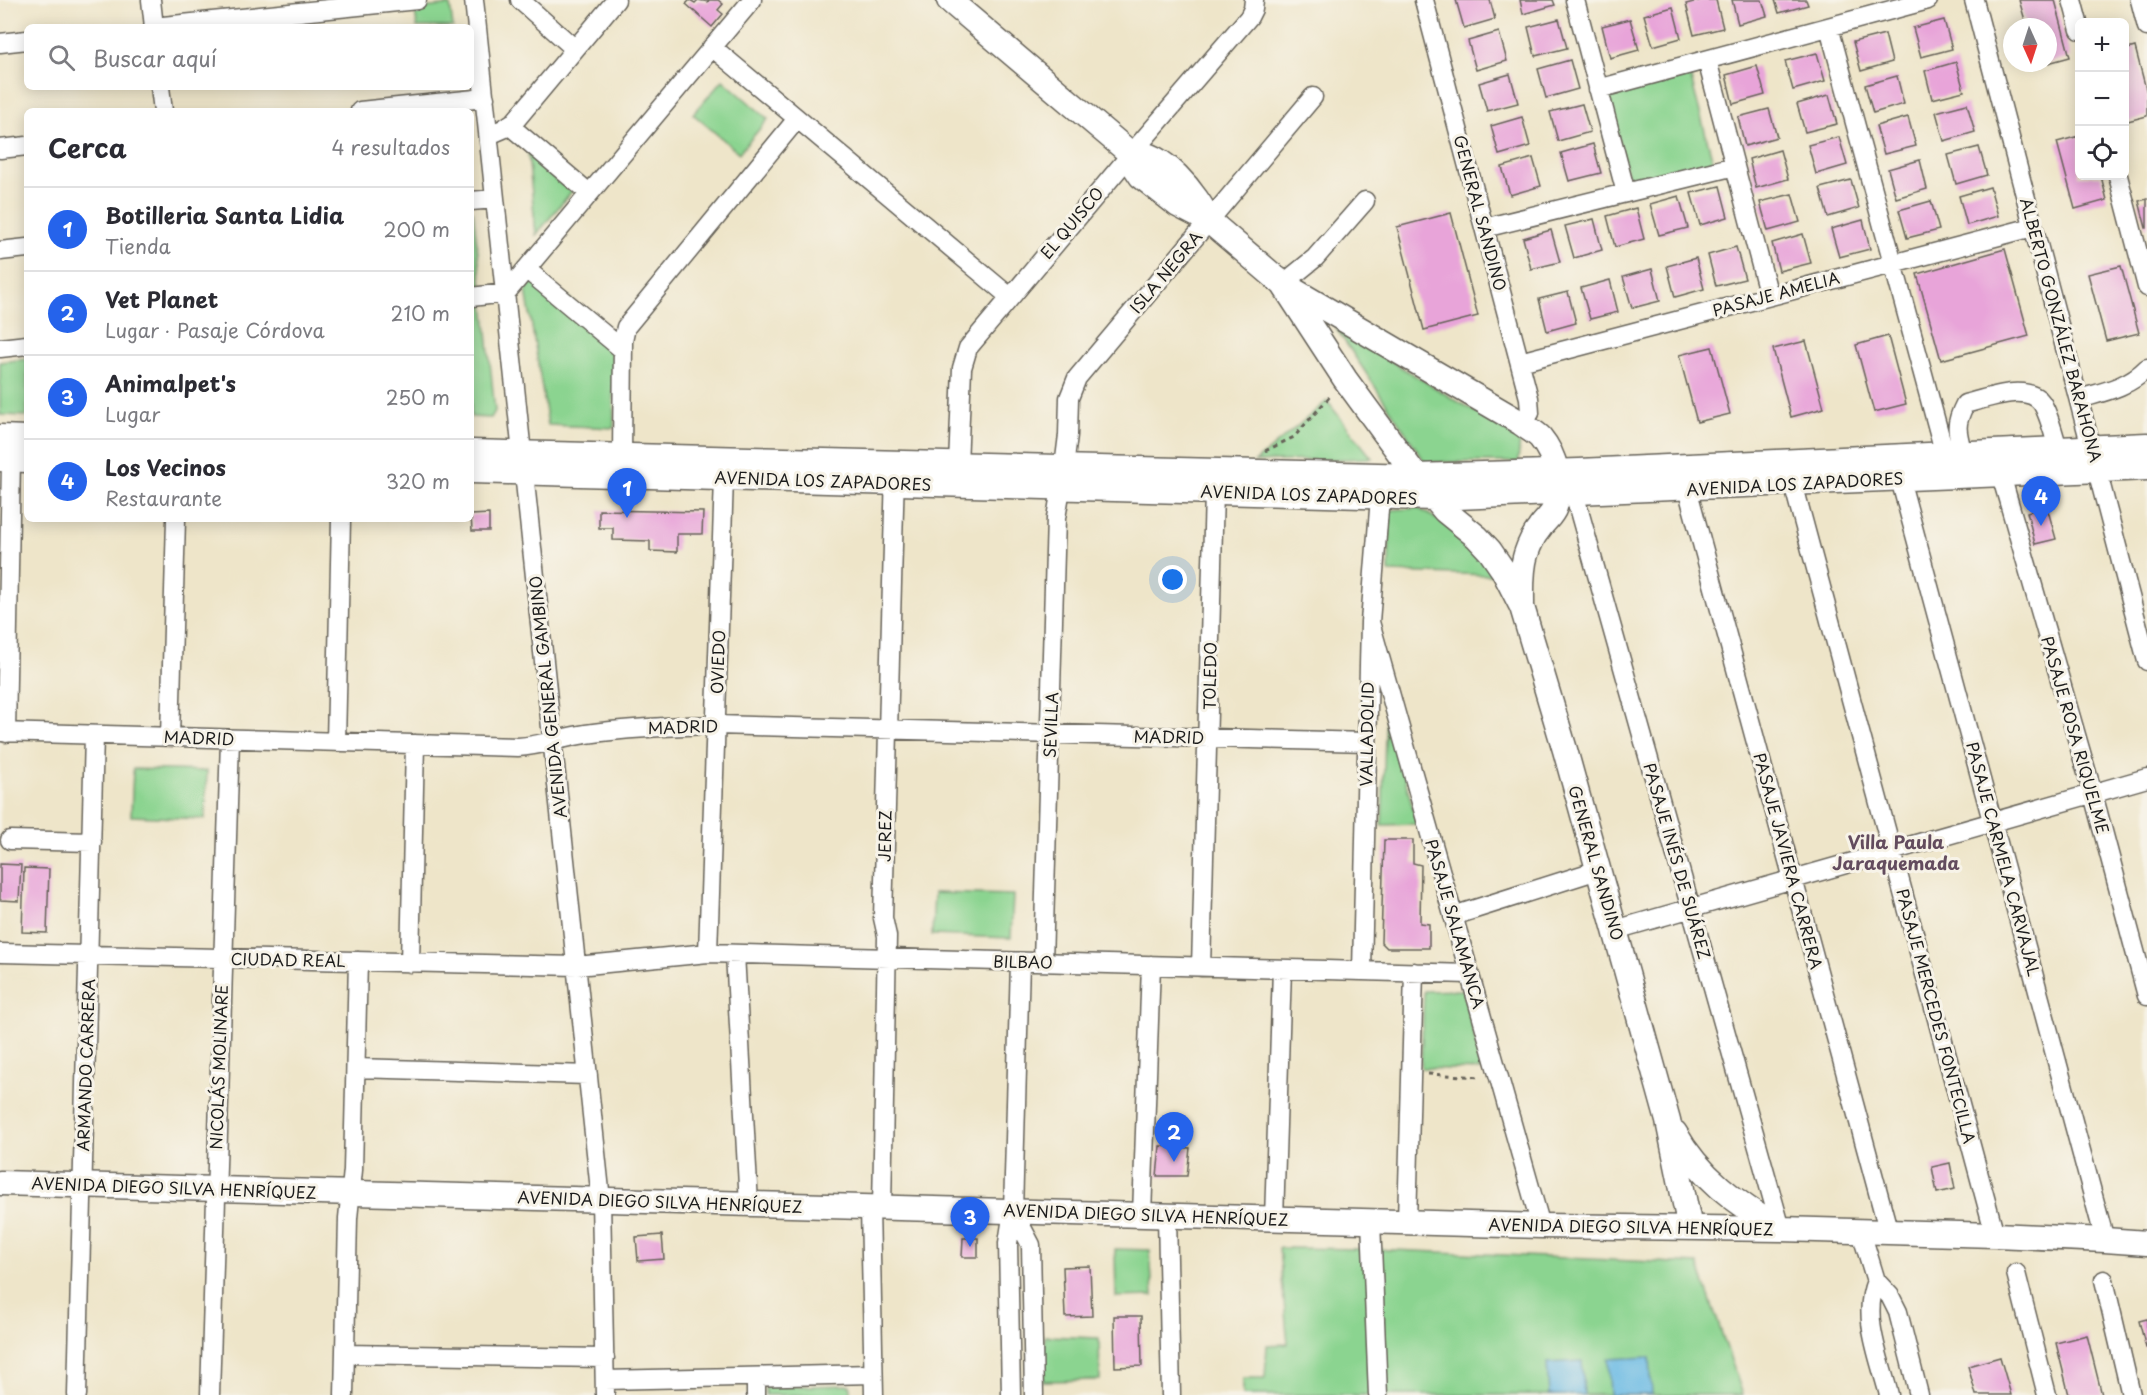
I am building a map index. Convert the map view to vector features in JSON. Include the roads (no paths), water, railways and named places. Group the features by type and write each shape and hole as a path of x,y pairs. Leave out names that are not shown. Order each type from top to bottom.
{"main road":[{"path":"950,0 1131,154 1136,170 1167,198 1209,221 1283,284 1530,430 1550,453 1563,486"},
{"name":"GENERAL SANDINO","path":"1283,284 1345,379 1416,477 1434,498 1490,551 1503,570 1522,607 1668,1121 1690,1228"},
{"path":"1318,337 1339,316"},
{"path":"0,437 24,438"},
{"name":"AVENIDA LOS ZAPADORES","path":"474,453 523,463 724,478 895,473 958,465 1063,478 1214,492 1434,498 1954,454 2147,445"},
{"name":"AVENIDA LOS ZAPADORES","path":"474,471 523,463 622,456 895,473 1063,478 1416,477 1563,486 1687,488 2147,468"},
{"name":"GENERAL SANDINO","path":"1522,607 1522,583 1526,554 1539,529 1548,519 1563,486"},
{"name":"GENERAL SANDINO","path":"1668,1121 1689,1154 1715,1184 1746,1209 1781,1229"},
{"name":"AVENIDA DIEGO SILVA HENRÍQUEZ","path":"0,1184 1541,1226 1781,1229 1995,1235 2147,1244"}],"street":[{"path":"151,0 153,24"},
{"path":"182,24 417,0"},
{"name":"AVENIDA GENERAL GAMBINO","path":"474,0 601,1200 605,1387"},
{"path":"520,0 575,49"},
{"path":"489,135 509,125 519,116 616,0"},
{"path":"474,297 506,293 752,0"},
{"name":"GENERAL SANDINO","path":"1424,0 1520,362 1530,406 1530,430"},
{"path":"1575,0 1626,193"},
{"path":"1598,89 1928,0"},
{"name":"ALBERTO GONZÁLEZ BARAHONA","path":"1974,0 2147,661"},
{"path":"2072,0 2076,18"},
{"path":"2140,0 2147,27"},
{"name":"EL QUISCO","path":"958,465 962,368 964,357 973,340 1249,17 1250,3"},
{"path":"1829,27 1894,263 1954,454"},
{"path":"0,43 24,40"},
{"path":"712,47 1010,297"},
{"path":"1707,60 1769,296"},
{"path":"160,90 163,108"},
{"name":"ISLA NEGRA","path":"1063,478 1069,398 1074,384 1313,97"},
{"path":"389,108 485,98"},
{"path":"622,456 624,332 797,119"},
{"path":"509,125 589,193"},
{"path":"0,149 24,146"},
{"path":"1484,228 1735,166"},
{"path":"2119,180 2147,287"},
{"path":"474,201 495,199"},
{"path":"1283,284 1315,258 1365,201"},
{"name":"PASAJE AMELIA","path":"1520,362 2033,227"},
{"path":"0,251 24,248"},
{"path":"526,269 623,350"},
{"path":"0,348 24,345"},
{"path":"2079,399 2134,380 2147,368"},
{"path":"1954,454 1957,420 1965,404 2017,392 2033,395 2043,404 2058,449"},
{"path":"3,733 13,460"},
{"name":"JEREZ","path":"874,1395 876,1208 887,958 887,936 883,918 895,473"},
{"name":"PASAJE ROSA RIQUELME","path":"2001,475 2093,794 2147,996"},
{"name":"OVIEDO","path":"708,953 724,478"},
{"name":"SEVILLA","path":"1043,962 1056,518 1063,478"},
{"name":"PASAJE CARMELA CARVAJAL","path":"1900,479 2105,1240"},
{"name":"PASAJE MERCEDES FONTECILLA","path":"1793,483 1995,1235"},
{"name":"PASAJE INÉS DE SUÁREZ","path":"1563,486 1690,909 1781,1229"},
{"name":"PASAJE JAVIERA CARRERA","path":"1687,488 1889,1233"},
{"name":"TOLEDO","path":"1201,967 1214,492"},
{"name":"VALLADOLID","path":"1362,971 1370,622 1380,497"},
{"path":"170,737 176,522"},
{"path":"336,742 341,522"},
{"name":"PASAJE SALAMANCA","path":"1370,622 1541,1226"},
{"name":"MADRID","path":"3,733 518,747 553,742 571,736 626,730 716,726 1367,742"},
{"name":"ARMANDO CARRERA","path":"77,1395 94,735"},
{"name":"NICOLÁS MOLINARE","path":"210,1395 230,739"},
{"path":"410,963 415,744"},
{"path":"1615,930 2147,778"},
{"path":"10,840 92,842"},
{"path":"1453,916 1598,870"},
{"name":"CIUDAD REAL","path":"0,953 577,966"},
{"name":"BILBAO","path":"577,966 708,953 1469,974"},
{"path":"735,954 749,1204"},
{"path":"344,1395 358,962"},
{"path":"1011,1395 1008,1244 1012,1211 1020,962"},
{"path":"1142,1215 1151,965"},
{"path":"1274,1219 1282,969"},
{"path":"1407,1222 1414,972"},
{"path":"356,1068 588,1075"},
{"path":"1012,1211 1031,1245 1034,1395"},
{"path":"1167,1216 1171,1395"},
{"path":"1371,1221 1378,1395"},
{"path":"1861,1232 1876,1281 1890,1296 1898,1312 1919,1395"},
{"path":"2016,1274 2047,1395"},
{"path":"2104,1280 2131,1395"},
{"path":"1876,1281 1871,1292 1869,1314 1888,1395"},
{"path":"1010,1328 1033,1329"},
{"path":"345,1354 605,1358"},
{"path":"605,1387 756,1377 873,1374"},
{"path":"756,1377 756,1395"}],"water":[{"path":"1650,1357 1652,1395 1610,1395 1608,1359"},
{"path":"1582,1361 1584,1395 1549,1395 1547,1363"}],"place":[{"name":"Botilleria Santa Lidia","path":"627,518"},
{"name":"Los Vecinos","path":"2041,526"},
{"name":"Vet Planet","path":"1174,1162"},
{"name":"Animalpet's","path":"970,1247"}],"district":[{"name":"Villa Paula Jaraquemada","path":"1896,853"}]}
